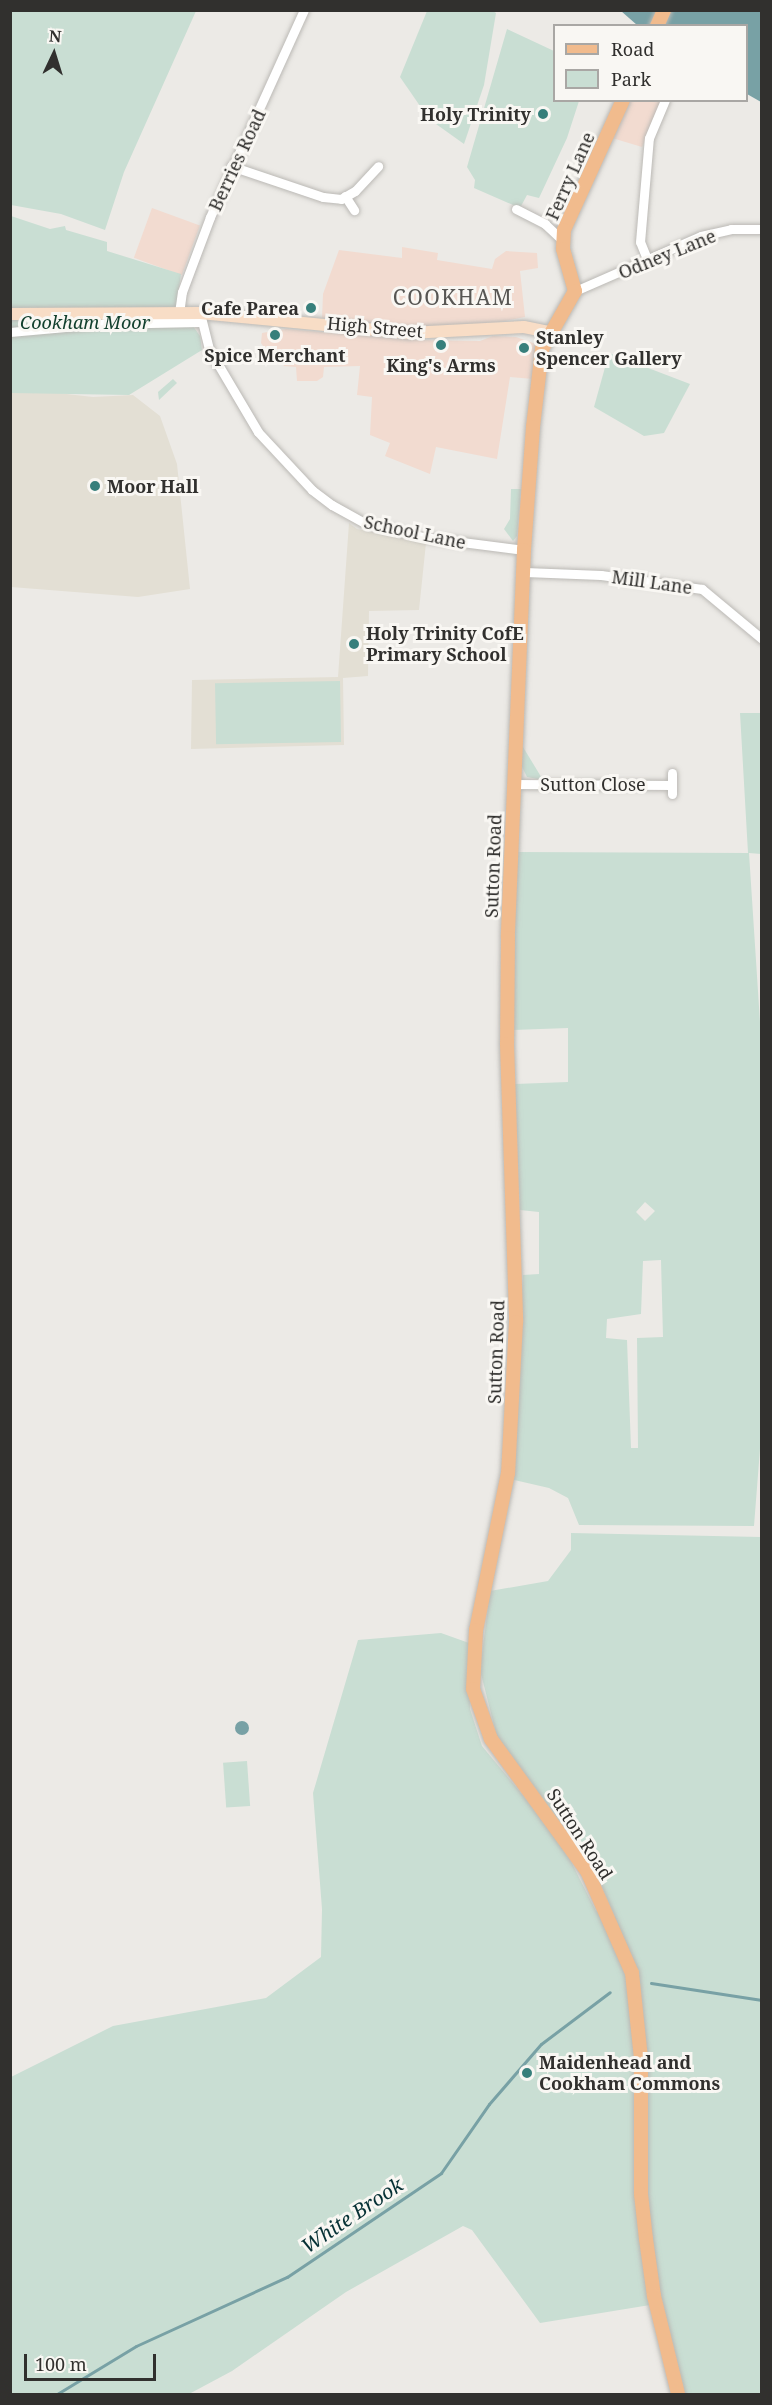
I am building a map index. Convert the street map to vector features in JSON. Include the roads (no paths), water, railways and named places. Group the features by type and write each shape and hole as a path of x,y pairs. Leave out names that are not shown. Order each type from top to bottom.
{"main road":[{"path":"658,24 664,10"},
{"name":"Ferry Lane","path":"575,291 562,240 622,102"},
{"path":"549,332 575,291"},
{"name":"High Street","path":"10,314 179,313 200,318 410,333 524,327 549,332"},
{"name":"Sutton Road","path":"549,332 542,349 524,550 525,572 513,784 507,1044 516,1322 508,1473 476,1630 473,1689 491,1739 587,1871 632,1973 641,2059 641,2194 661,2325 678,2394"}],"street":[{"name":"Berries Road","path":"179,313 182,292 231,166 278,75 304,10"},
{"path":"647,259 640,242 648,148 651,127 664,102"},
{"path":"231,166 323,197 345,196 378,166"},
{"path":"345,196 354,210"},
{"path":"516,209 545,224 562,240"},
{"name":"Odney Lane","path":"575,291 701,236 731,229 762,229"},
{"path":"10,333 99,324 200,318"},
{"name":"School Lane","path":"200,318 209,349 226,371 258,432 312,490 332,505 377,526 457,542 524,550"},
{"name":"Mill Lane","path":"525,572 601,575 702,589 762,639"},
{"name":"Sutton Close","path":"513,784 672,789 672,773"}],"water":[{"path":"621,11 761,11 761,102 748,95 748,24 636,24"},
{"path":"239,1721 245,1721 249,1728 245,1735 239,1735 235,1731 235,1725"}],"waterway":[{"name":"White Brook","path":"651,1983 762,2000"},
{"name":"White Brook","path":"57,2394 136,2346 287,2277 441,2173 489,2104 541,2044 610,1992"}],"place":[{"name":"Holy Trinity","path":"543,114"},
{"name":"Cafe Parea","path":"311,308"},
{"name":"Spice Merchant","path":"275,335"},
{"name":"King's Arms","path":"441,345"},
{"name":"Stanley Spencer Gallery","path":"524,348"},
{"name":"Moor Hall","path":"95,486"},
{"name":"Holy Trinity CofE Primary School","path":"354,644"},
{"name":"Maidenhead and Cookham Commons","path":"527,2073"}],"district":[{"name":"COOKHAM","path":"453,297"}],"park label":[{"name":"Cookham Moor","path":"85,322"}]}
